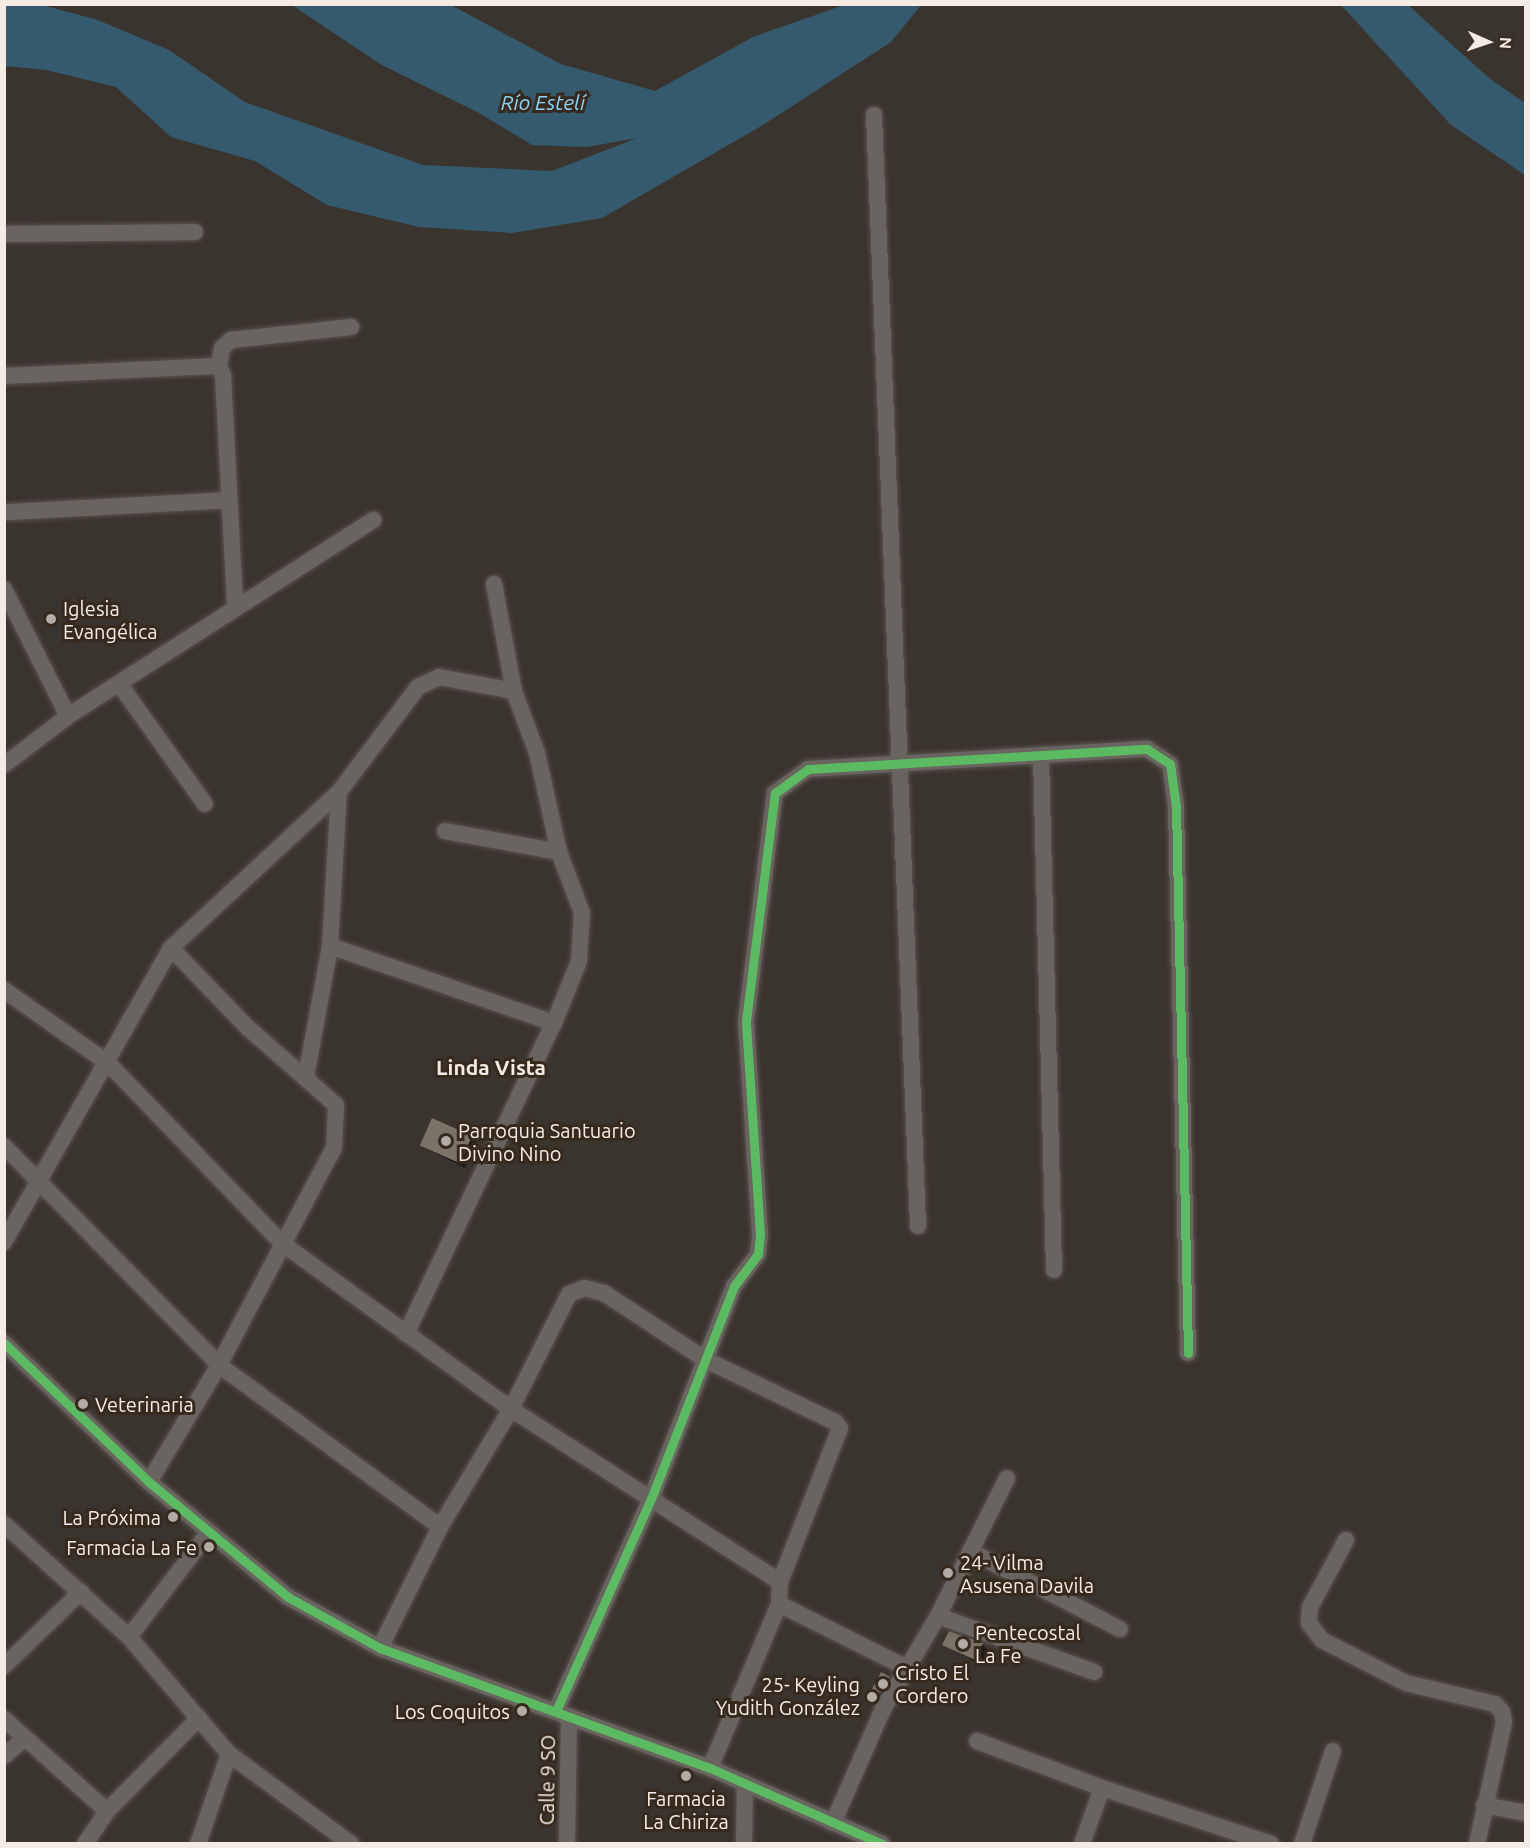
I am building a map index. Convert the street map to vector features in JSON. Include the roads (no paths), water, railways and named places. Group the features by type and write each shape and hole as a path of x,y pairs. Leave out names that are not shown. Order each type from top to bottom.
{"street":[{"path":"874,115 897,765 918,1226"},
{"path":"4,234 195,232"},
{"path":"235,606 223,375 219,366 222,348 231,340 351,327"},
{"path":"4,376 219,366"},
{"path":"9,512 230,500"},
{"path":"4,765 68,716 120,685 235,606 374,520"},
{"path":"406,1334 554,1023 579,961 582,913 559,852 537,753 514,691 494,584"},
{"path":"4,589 9,608 68,716"},
{"path":"4,1242 108,1063 171,948 339,792 418,687 439,677 514,691"},
{"path":"120,685 205,804"},
{"path":"563,1714 651,1499 734,1286 758,1254 760,1234 746,1021 775,793 808,769 1148,749 1170,764 1176,806 1188,1353"},
{"path":"1041,756 1054,1270"},
{"path":"306,1077 330,946 339,792"},
{"path":"445,831 559,852"},
{"path":"330,946 554,1023"},
{"path":"149,1482 219,1365 334,1148 336,1105 247,1028 171,948"},
{"path":"4,990 108,1063 282,1244 511,1409 780,1582"},
{"path":"4,1146 40,1179 219,1365 440,1527"},
{"path":"380,1648 440,1527 511,1409 568,1294 585,1288 604,1293 706,1360 835,1422 840,1428 780,1582 779,1604 710,1768"},
{"path":"4,1343 149,1482 288,1597 380,1648 710,1768 882,1844"},
{"path":"833,1823 905,1667 938,1616 1007,1478"},
{"path":"4,1524 129,1637 230,1754 351,1844"},
{"path":"129,1637 209,1532"},
{"path":"1346,1540 1310,1608 1309,1623 1322,1640 1406,1683 1495,1704 1504,1722 1484,1804 1477,1844"},
{"path":"970,1551 1120,1629"},
{"path":"4,1666 81,1592"},
{"path":"779,1604 905,1667"},
{"path":"938,1616 1094,1672"},
{"name":"Calle 9 SO","path":"563,1714 567,1844"},
{"path":"85,1844 107,1811 199,1718"},
{"path":"4,1719 23,1740 107,1811"},
{"path":"4,1756 23,1740"},
{"path":"977,1742 1102,1788 1270,1844"},
{"path":"1302,1844 1333,1751"},
{"path":"198,1844 230,1754"},
{"path":"744,1844 745,1783"},
{"path":"1082,1844 1102,1788"},
{"path":"1484,1804 1526,1813"}],"water":[{"name":"Río Estelí","path":"5,4 42,5 98,20 169,50 245,102 423,165 552,171 637,138 587,147 532,145 479,113 382,65 292,5 451,5 561,64 655,91 753,37 844,5 921,5 891,42 763,125 602,218 512,233 419,227 327,205 255,161 171,137 116,87 46,70 5,66"},
{"path":"1341,5 1408,5 1490,79 1525,103 1525,175 1451,125"}],"place":[{"name":"Iglesia Evangélica","path":"51,619"},
{"name":"Parroquia Santuario Divino Nino","path":"446,1141"},
{"name":"Veterinaria","path":"83,1404"},
{"name":"La Próxima","path":"173,1517"},
{"name":"Farmacia La Fe","path":"209,1547"},
{"name":"24- Vilma Asusena Davila","path":"948,1573"},
{"name":"Pentecostal La Fe","path":"963,1644"},
{"name":"Cristo El Cordero","path":"883,1684"},
{"name":"25- Keyling Yudith González","path":"872,1697"},
{"name":"Los Coquitos","path":"522,1711"},
{"name":"Farmacia La Chiriza","path":"686,1776"}],"district":[{"name":"Linda Vista","path":"491,1067"}]}
